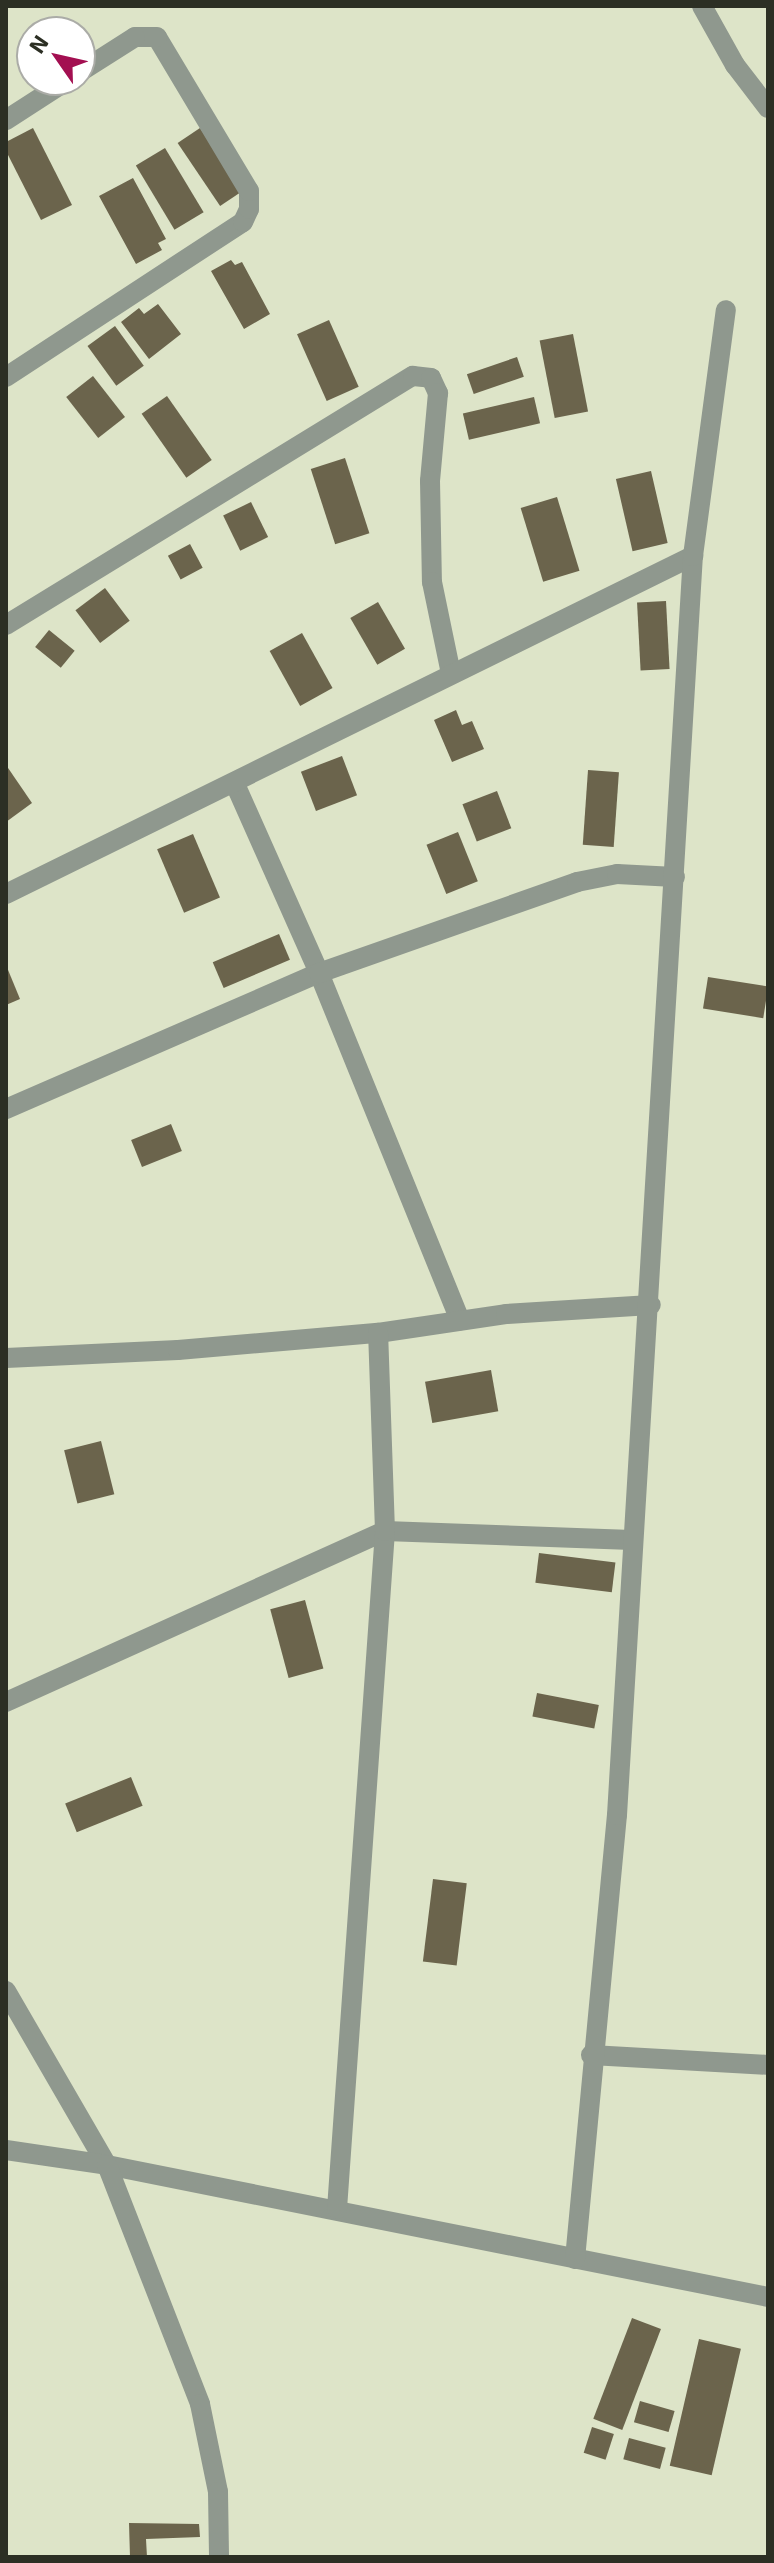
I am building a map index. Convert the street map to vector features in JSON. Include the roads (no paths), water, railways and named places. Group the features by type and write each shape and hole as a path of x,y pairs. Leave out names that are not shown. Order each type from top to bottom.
{"street":[{"path":"702,6 735,65 768,108"},
{"path":"6,377 243,222 249,209 249,191 157,37 135,37 96,62"},
{"path":"6,120 43,96"},
{"path":"575,2259 591,2055 617,1815 632,1540 651,1305 693,556 726,310"},
{"path":"6,625 413,376 431,378 438,393 430,481 432,582 451,674"},
{"path":"6,894 693,556"},
{"path":"235,784 319,973 460,1321"},
{"path":"6,1109 319,973 577,882 617,874 675,877"},
{"path":"6,1358 378,1333 460,1321 651,1305"},
{"path":"337,2209 385,1531 378,1333"},
{"path":"6,1702 385,1531 632,1540"},
{"path":"6,1991 107,2165 200,2404 218,2492 219,2557"},
{"path":"591,2055 768,2065"},
{"path":"6,2150 107,2165 337,2209 768,2297"}]}
